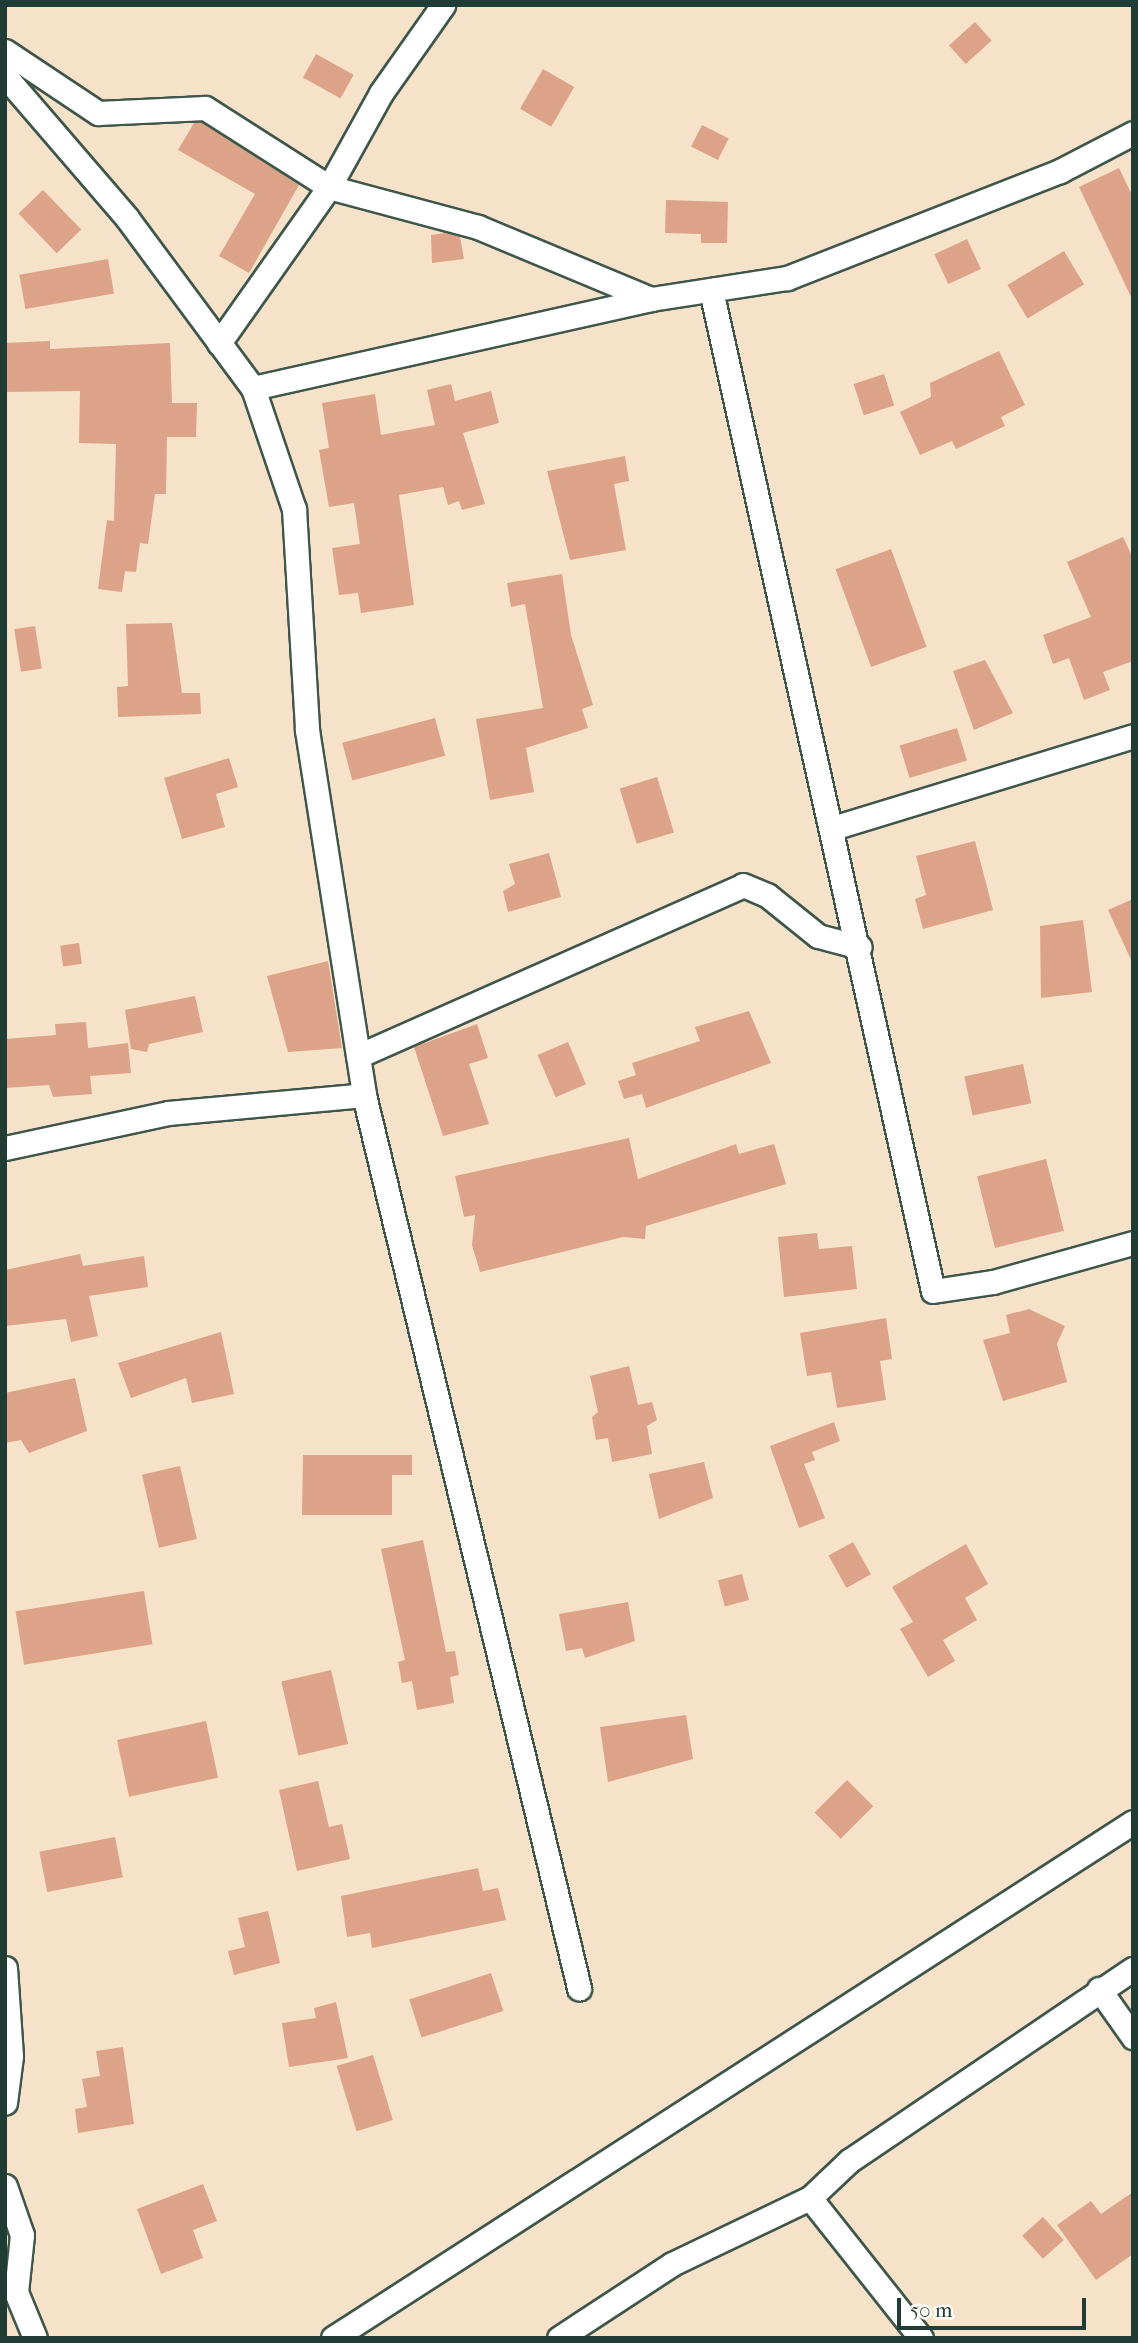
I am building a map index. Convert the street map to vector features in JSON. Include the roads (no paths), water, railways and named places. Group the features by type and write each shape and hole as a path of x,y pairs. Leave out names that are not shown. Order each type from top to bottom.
{"street":[{"path":"219,343 329,187 381,93 443,5"},
{"path":"5,51 98,113 205,108 329,187 478,227 651,299"},
{"path":"5,76 127,218 253,388 294,509 307,730 364,1095 579,1988"},
{"path":"253,388 651,299 787,278 1060,171 1133,133"},
{"path":"711,290 860,947 933,1291 993,1282 1133,1243"},
{"path":"833,828 1133,736"},
{"path":"358,1056 743,886 767,895 818,936 860,947"},
{"path":"5,1148 168,1113 364,1095"},
{"path":"333,2338 1133,1822"},
{"path":"5,1968 11,2056 5,2103"},
{"path":"559,2338 672,2264 810,2198 849,2161 1099,1989 1133,1969"},
{"path":"1099,1989 1133,2036"},
{"path":"5,2186 22,2235 16,2292 35,2338"},
{"path":"810,2198 921,2338"}]}
